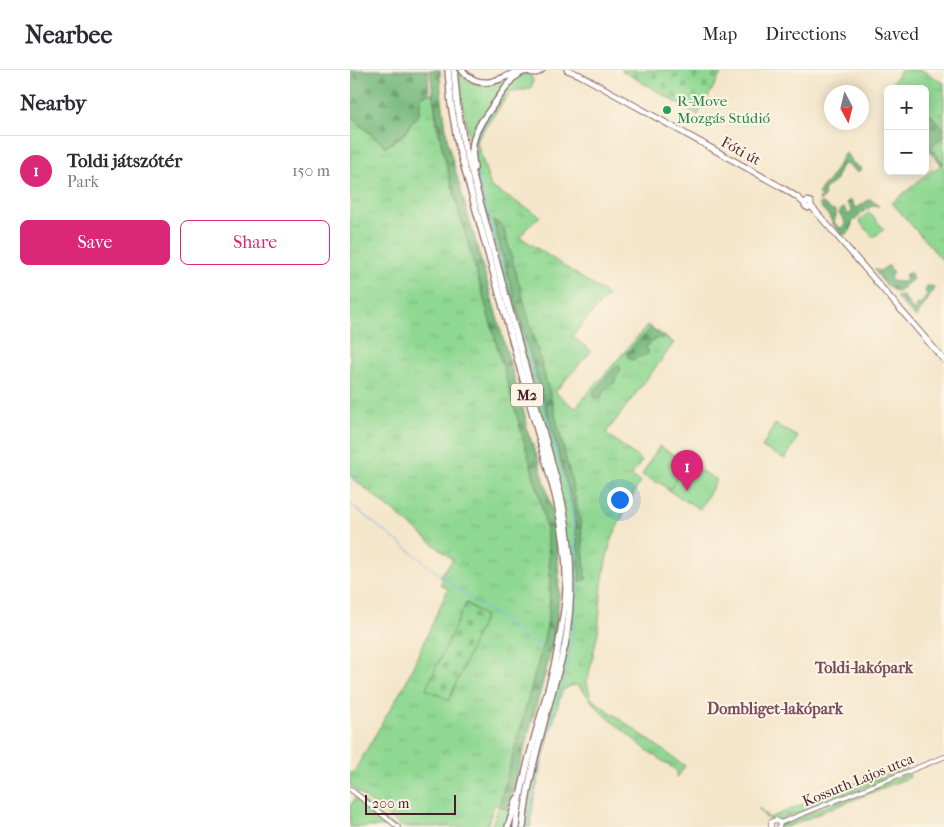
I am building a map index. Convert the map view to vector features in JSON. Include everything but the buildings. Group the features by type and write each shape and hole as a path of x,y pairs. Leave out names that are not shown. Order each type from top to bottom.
{"highway":[{"name":"M2","path":"448,70 451,104 458,144 551,476 559,511 565,554 566,582 564,609 553,671 524,778 518,808 521,826"},
{"name":"M2","path":"454,70 464,144 558,484 567,522 570,553 570,601 565,645 534,763 521,826"},
{"path":"462,70 469,78 478,82 488,82 502,78 519,70"},
{"path":"502,78 510,70"},
{"path":"478,197 472,160 476,132 486,114 509,82 519,74 528,71"},
{"path":"508,827 524,778"}],"main road":[{"path":"528,71 535,73 542,70"},
{"name":"Fóti út","path":"567,70 580,75 797,197 808,205 818,214 944,360"}],"street":[{"name":"Kossuth Lajos utca","path":"771,827 770,824 773,820 776,820 780,825 944,757"},
{"path":"350,788 398,827"}],"green space":[{"path":"350,70 428,70 429,94 421,96 419,113 404,134 386,147 350,116"},
{"path":"430,70 440,70 448,144 527,423 526,427 539,461 552,509 556,534 559,594 557,621 550,656 508,809 499,806 548,621 550,580 548,548 544,517 537,487 450,179 438,125"},
{"path":"621,70 723,70 698,115"},
{"path":"901,70 922,70 944,83 944,129 929,113 929,85 891,85"},
{"path":"459,71 468,81 480,85 517,73 498,94 471,147 461,95"},
{"path":"528,74 533,80 531,88 511,91 480,135 477,143 491,187 540,216 520,237 608,295 572,336 591,351 555,392 575,408 648,325 674,343 606,433 642,461 631,476 640,481 617,527 606,561 598,632 587,683 591,698 685,766 677,778 677,771 648,751 601,712 579,686 570,686 562,691 539,776 530,827 526,827 525,820 535,765 544,734 571,611 556,469 474,170 474,151 478,133 495,104 515,79 520,75","holes":["493,221 503,226 552,402 572,483 581,525 586,580 580,580 573,507"]},
{"path":"433,93 437,127 450,179 537,487 544,517 548,548 550,580 548,621 499,805 510,810 505,827 491,827 499,806 495,804 485,827 402,827 350,786 350,772 353,773 405,684 448,589 440,584 444,578 440,576 453,560 350,476 350,117 386,147 404,134 419,113 421,96","holes":["467,603 485,616 449,700 426,689"]},
{"path":"929,113 944,129 944,135 931,148 943,163 941,164 929,151"},
{"path":"944,135 944,262 892,203 942,163 931,148"},
{"path":"846,153 853,163 862,169 857,172 844,164 835,181 825,189 824,197 820,201 821,197 818,194"},
{"path":"870,199 878,205 878,207 876,205 873,206 863,212 852,222 849,232 842,235 819,205 823,203 831,210 836,211 834,223 840,228 845,224 839,213 842,208 849,215 852,211 847,203 848,201 851,200 857,208"},
{"path":"869,212 884,229 873,238 859,221"},
{"path":"493,220 503,226 552,402 581,525 586,580 580,581 579,554 573,507"},
{"path":"889,266 893,273 890,277 891,281 903,282 906,279 905,275 908,273 911,273 913,279 896,292 889,288 874,269 880,271"},
{"path":"927,286 931,286 934,290 915,317 897,296 903,296 912,310 915,310 917,308 916,305 923,302 927,295 925,291"},
{"path":"651,328 664,337 657,338 646,347 648,354 632,360 627,356 627,353"},
{"path":"619,365 620,372 615,382 604,390 600,399 594,397 593,392 611,371"},
{"path":"775,424 798,437 785,459 762,447"},
{"path":"659,446 686,462 669,491 658,482 642,475"},
{"path":"686,462 717,480 700,509 669,491"},
{"path":"466,603 485,616 449,700 426,689"},
{"path":"906,766 907,769 890,774 886,779 793,816 785,816 785,818 780,820 769,820 758,807 769,818 864,780 866,783"},
{"path":"909,773 910,777 786,827 777,827 779,825"},
{"path":"356,796 393,827 350,827 350,807"}],"waterway":[{"path":"475,156 478,138 482,129 508,89"},
{"path":"476,170 521,333 551,430 571,508 576,539 578,584 574,629 565,678 538,771 528,827"},
{"path":"350,473 355,476 350,485"},
{"path":"350,504 471,599 535,646 538,645 538,642"}],"place":[{"name":"R-Move Mozgás Stúdió","path":"667,110"},
{"name":"Toldi játszótér","path":"687,491"}],"district":[{"name":"Toldi-lakópark","path":"864,667"},
{"name":"Dombliget-lakópark","path":"775,708"}]}
